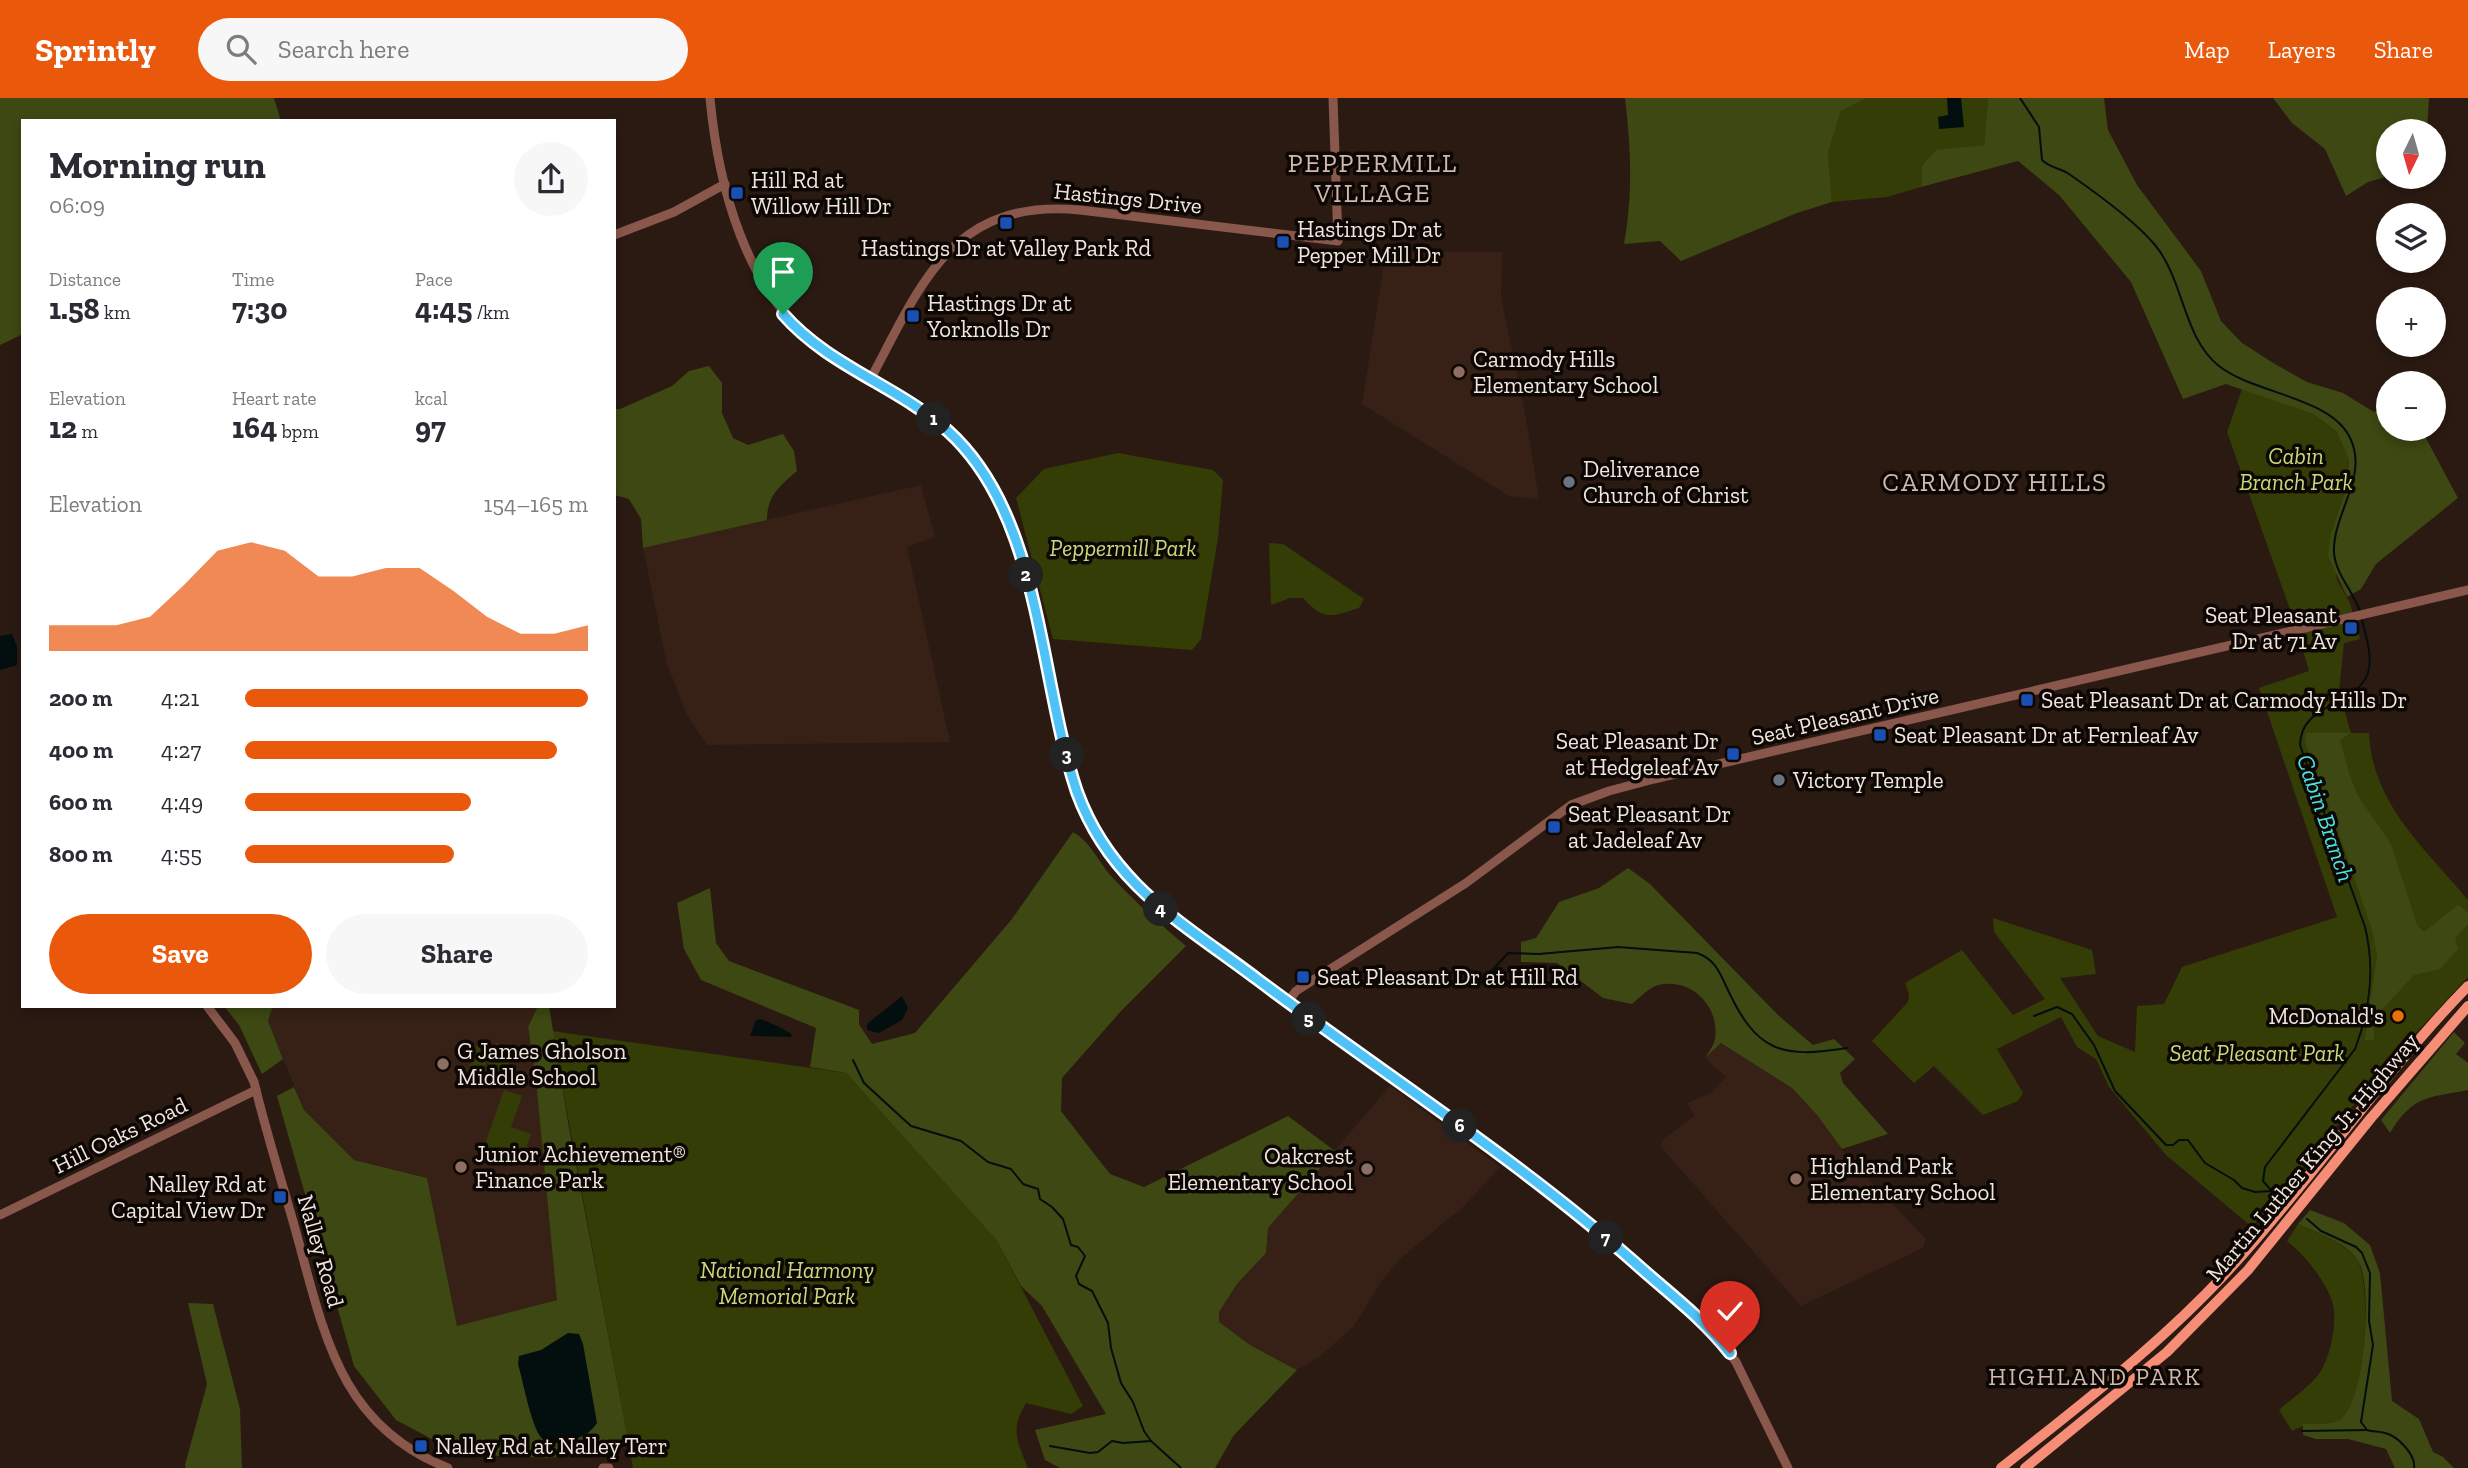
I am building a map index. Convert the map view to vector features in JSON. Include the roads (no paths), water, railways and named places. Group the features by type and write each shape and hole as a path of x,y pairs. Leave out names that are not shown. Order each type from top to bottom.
{"main road":[{"name":"Martin Luther King Jr. Highway","path":"2001,1468 2150,1348 2237,1262 2397,1064 2468,986"},
{"name":"Martin Luther King Jr. Highway","path":"2025,1468 2122,1391 2196,1323 2248,1270 2371,1118 2468,1006"},
{"path":"2248,1270 2250,1258 2288,1210 2295,1192"},
{"path":"2196,1323 2203,1311 2240,1271 2237,1262"}],"street":[{"path":"710,98 715,139 726,184 749,256 772,299 790,321 810,339 913,404 949,432 981,467 999,496 1024,568 1073,779 1086,814 1111,857 1153,903 1563,1203 1700,1321 1724,1345 1740,1368 1788,1468"},
{"name":"Hastings Drive","path":"871,378 932,268 978,229 1018,212 1040,208 1080,209 1338,241 1333,98"},
{"path":"616,234 674,212 726,184"},
{"name":"Seat Pleasant Drive","path":"1287,1003 1296,991 1338,962 1466,883 1571,805 1595,795 2468,590"},
{"name":"Nalley Road","path":"209,1008 235,1043 248,1067 333,1359 361,1404 384,1430 415,1452 448,1468"},
{"name":"Hill Oaks Road","path":"0,1214 256,1090"},
{"path":"603,1468 609,1468"}],"waterway":[{"name":"Cabin Branch","path":"2020,98 2039,127 2042,160 2069,174 2103,198 2155,245 2165,259 2191,325 2207,354 2219,366 2234,375 2311,405 2342,426 2351,440 2355,468 2338,525 2334,553 2338,569 2360,611"},
{"name":"Cabin Branch","path":"2276,1196 2263,1181 2265,1167 2355,1049 2367,1004 2370,957 2365,927 2300,745 2303,731 2309,721 2352,693 2368,673 2369,653 2362,620"},
{"path":"1476,988 1508,953 1539,954 1618,947 1697,953 1716,967 1738,1009 1760,1038 1773,1046 1804,1052 1847,1048"},
{"path":"2034,1016 2057,1007 2072,1014 2094,1045 2115,1091 2166,1145 2188,1140 2205,1163 2234,1180 2242,1188 2255,1192 2271,1191"},
{"path":"853,1060 864,1083 911,1126 961,1141 988,1162 1011,1169 1023,1184 1038,1189 1040,1199 1063,1219 1071,1245 1078,1247 1085,1256 1076,1276 1079,1284 1092,1291 1108,1323 1111,1348 1121,1383 1151,1441 1181,1468"},
{"name":"Cabin Branch","path":"2307,1219 2321,1231 2356,1247 2362,1253 2370,1273 2369,1321 2373,1345 2361,1422 2367,1430 2385,1433 2400,1442 2412,1457 2414,1468"},
{"path":"2302,1431 2367,1430"},
{"path":"1050,1446 1090,1453 1098,1452 1112,1441 1151,1441"}],"place":[{"name":"Hill Rd at Willow Hill Dr","path":"737,193"},
{"name":"Hastings Dr at Valley Park Rd","path":"1006,223"},
{"name":"Hastings Dr at Pepper Mill Dr","path":"1283,242"},
{"name":"Hastings Dr at Yorknolls Dr","path":"913,316"},
{"name":"Carmody Hills Elementary School","path":"1459,372"},
{"name":"Deliverance Church of Christ","path":"1569,482"},
{"name":"Seat Pleasant Dr at 71 Av","path":"2351,628"},
{"name":"Seat Pleasant Dr at Carmody Hills Dr","path":"2027,700"},
{"name":"Seat Pleasant Dr at Fernleaf Av","path":"1880,735"},
{"name":"Seat Pleasant Dr at Hedgeleaf Av","path":"1733,754"},
{"name":"Victory Temple","path":"1779,780"},
{"name":"Seat Pleasant Dr at Jadeleaf Av","path":"1554,827"},
{"name":"Seat Pleasant Dr at Hill Rd","path":"1303,977"},
{"name":"McDonald's","path":"2398,1016"},
{"name":"G James Gholson Middle School","path":"443,1064"},
{"name":"Junior Achievement® Finance Park","path":"461,1167"},
{"name":"Oakcrest Elementary School","path":"1367,1169"},
{"name":"Highland Park Elementary School","path":"1796,1179"},
{"name":"Nalley Rd at Capital View Dr","path":"280,1197"},
{"name":"Nalley Rd at Nalley Terr","path":"421,1446"}],"district":[{"name":"PEPPERMILL VILLAGE","path":"1373,178"},
{"name":"CARMODY HILLS","path":"1995,482"},
{"name":"HIGHLAND PARK","path":"2095,1376"}],"park label":[{"name":"Cabin Branch Park","path":"2296,469"},
{"name":"Peppermill Park","path":"1123,548"},
{"name":"Seat Pleasant Park","path":"2257,1053"},
{"name":"National Harmony Memorial Park","path":"787,1283"}]}
